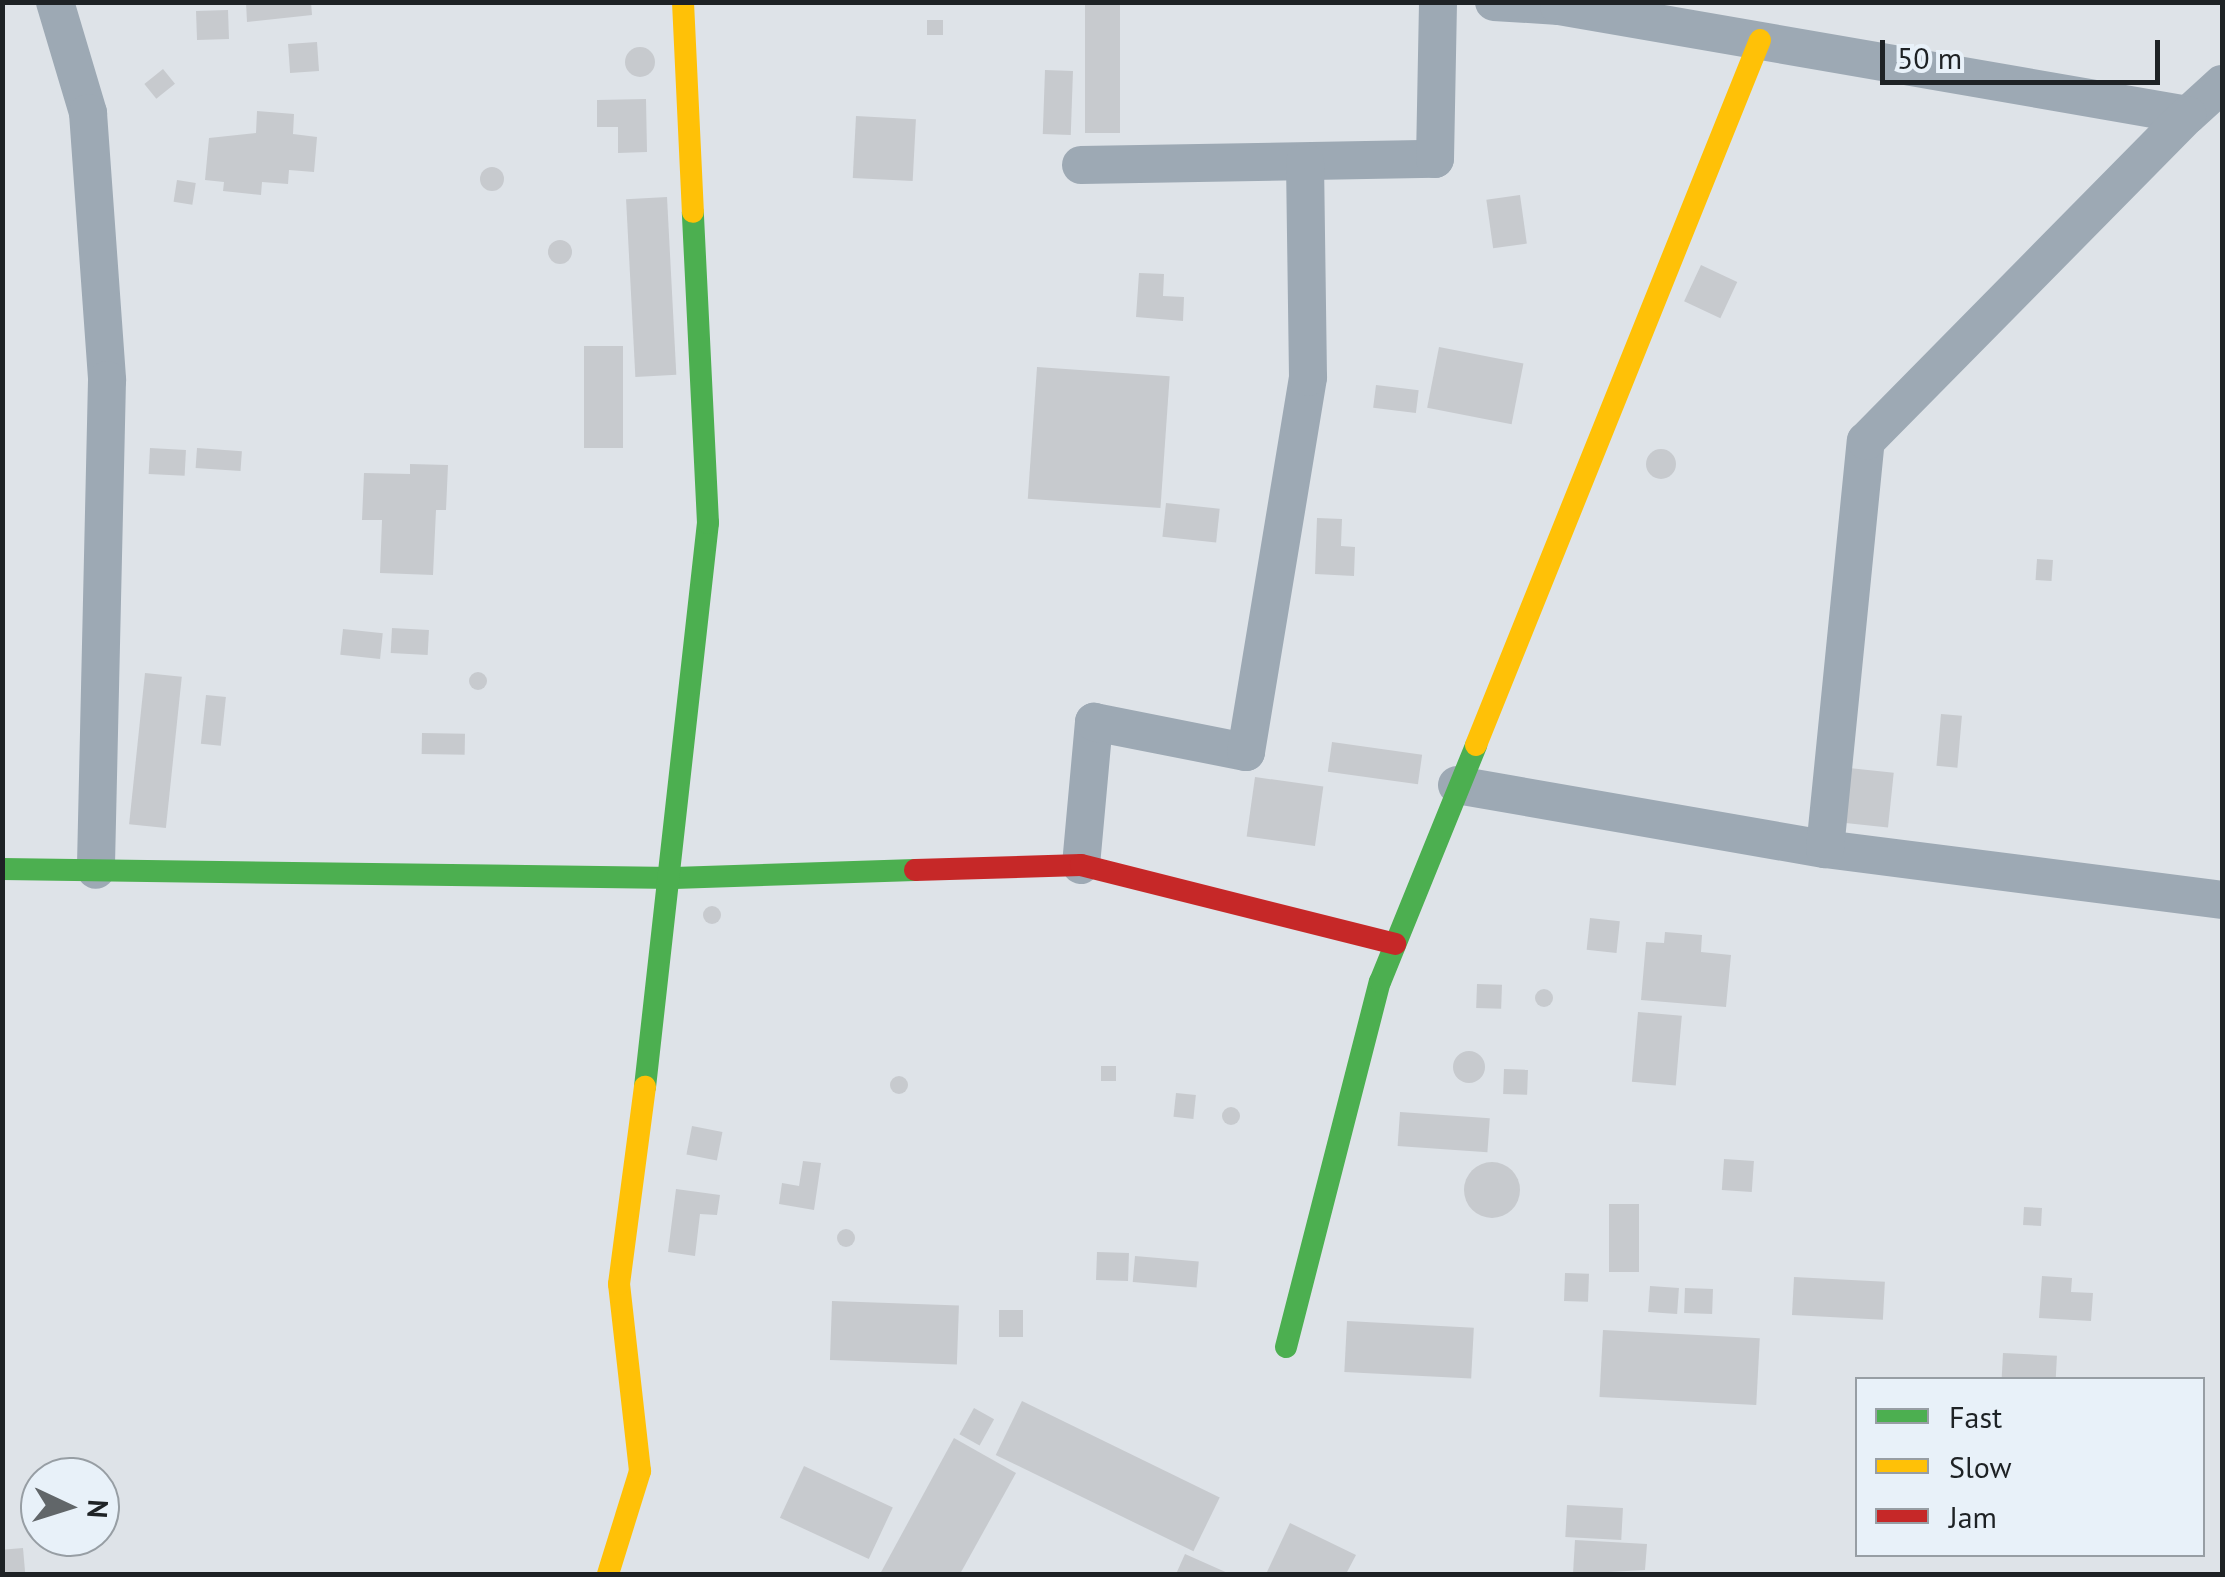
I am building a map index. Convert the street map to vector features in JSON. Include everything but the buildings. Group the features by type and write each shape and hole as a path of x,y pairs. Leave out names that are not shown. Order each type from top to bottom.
{"street":[{"path":"55,2 88,113 107,380 96,870"},
{"path":"608,1574 640,1470 618,1284 674,878 708,523 683,2"},
{"path":"1081,165 1435,160 1438,2"},
{"path":"1494,2 1760,40 2188,116"},
{"path":"1286,1347 1395,944 1760,40"},
{"path":"1825,850 1866,442 2222,84"},
{"path":"1082,865 1094,722 1246,752 1308,377 1306,162"},
{"path":"1457,785 1825,850 2222,900"},
{"path":"2,869 674,878 1082,865 1395,944"}],"traffic: fast":[{"path":"645,1087 708,523 693,212"},
{"path":"1286,1347 1380,982 1476,745"},
{"path":"2,869 674,878 915,870"}],"traffic: slow":[{"path":"683,2 693,212"},
{"path":"1476,745 1760,40"},
{"path":"608,1574 640,1471 619,1284 645,1087"}],"traffic: jam":[{"path":"915,870 1081,865 1395,944"}]}
